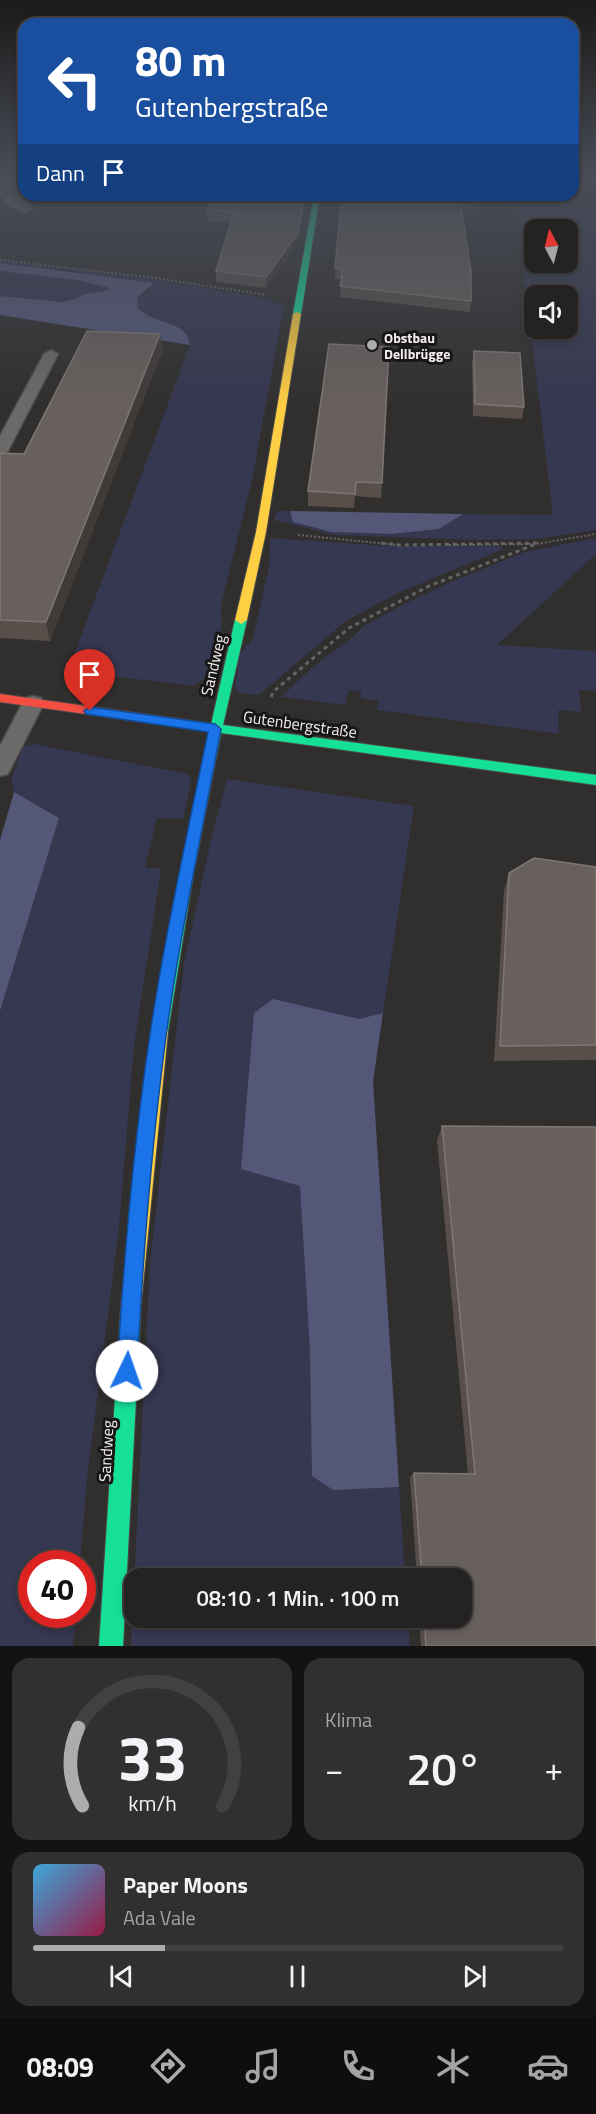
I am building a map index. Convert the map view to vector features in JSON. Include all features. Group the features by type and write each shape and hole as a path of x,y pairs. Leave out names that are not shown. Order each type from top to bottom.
{"street":[{"name":"Sandweg","path":"111,1646 132,1280 153,1077 170,960 215,729 261,532 308,253"},
{"name":"Gutenbergstraße","path":"0,698 596,780"}],"lane":[{"path":"0,451 51,354"},
{"path":"0,768 33,703"}],"path":[{"path":"0,260 155,278 300,301"},
{"path":"261,532 400,545 536,544 596,534"},
{"path":"259,735 268,703 274,691 349,628 429,586 536,544"}],"shaded area":[{"path":"521,253 524,253 524,273 578,273 578,253 596,253 596,530 537,539 478,540 334,535 274,520 277,511 290,511 294,522 331,532 391,534 439,529 463,514 553,515 532,339 578,339 578,285 525,285"},
{"path":"0,260 152,279 265,298 284,306 252,480 221,605 222,640 219,657 211,673 194,686 68,671 190,345 189,339 178,327 138,309 137,298 150,289 71,271 0,263"},
{"path":"0,263 154,283 137,298 138,309 182,330 189,339 190,345 0,315 0,296 62,302 109,288 78,280 0,271"},
{"path":"0,271 78,280 109,288 62,302 0,296"},
{"path":"290,511 463,514 439,529 391,534 331,532 293,522"},
{"path":"270,538 389,546 501,546 504,549 400,592 346,621 259,695 239,693 235,687 240,654 253,638 269,567"},
{"path":"596,538 596,554 497,645 596,651 596,691 579,690 581,712 558,710 559,734 377,710 378,700 361,699 361,692 349,690 345,705 281,697 315,665 352,638 364,626 402,605 453,581 525,552"},
{"path":"34,744 188,774 191,781 183,819 157,818 145,867 161,869 134,1046 119,1227 87,1479 81,1550 18,1550 18,1628 75,1628 73,1646 0,1646 0,1011 59,818 14,792 11,779 23,747"},
{"path":"227,779 414,806 373,1081 404,1568 135,1568 150,1263 184,963"},
{"path":"14,792 59,818 0,1011 0,840"},
{"path":"273,999 359,1019 383,1013 373,1081 399,1487 333,1490 312,1476 310,1350 300,1186 241,1169 254,1013"},
{"path":"132,1628 409,1628 410,1646 131,1646"}],"building":[{"path":"222,253 284,253 266,277 216,271"},
{"path":"336,253 468,253 471,301 340,286 343,269 335,268"},
{"path":"87,331 160,334 46,622 0,620 0,453 24,454"},
{"path":"329,344 389,347 382,483 356,482 355,494 308,491"},
{"path":"474,351 520,353 524,407 475,404"},
{"path":"534,858 596,867 596,1045 500,1046 509,873"},
{"path":"442,1126 596,1127 596,1646 426,1646 425,1628 472,1628 472,1568 421,1568 414,1473 475,1474"}],"traffic: fast":[{"path":"297,314 307,253"},
{"path":"160,1031 196,825 241,620"},
{"path":"215,728 596,780"},
{"path":"111,1646 131,1305"}],"traffic: slow":[{"path":"241,620 261,532 297,314"},
{"path":"131,1305 160,1031"}],"traffic: jam":[{"path":"0,698 215,728"}],"place":[{"name":"Obstbau Dellbrügge","path":"372,345"}],"route":[{"path":"90,711 215,729 170,960 153,1077 132,1280 127,1371"}]}
